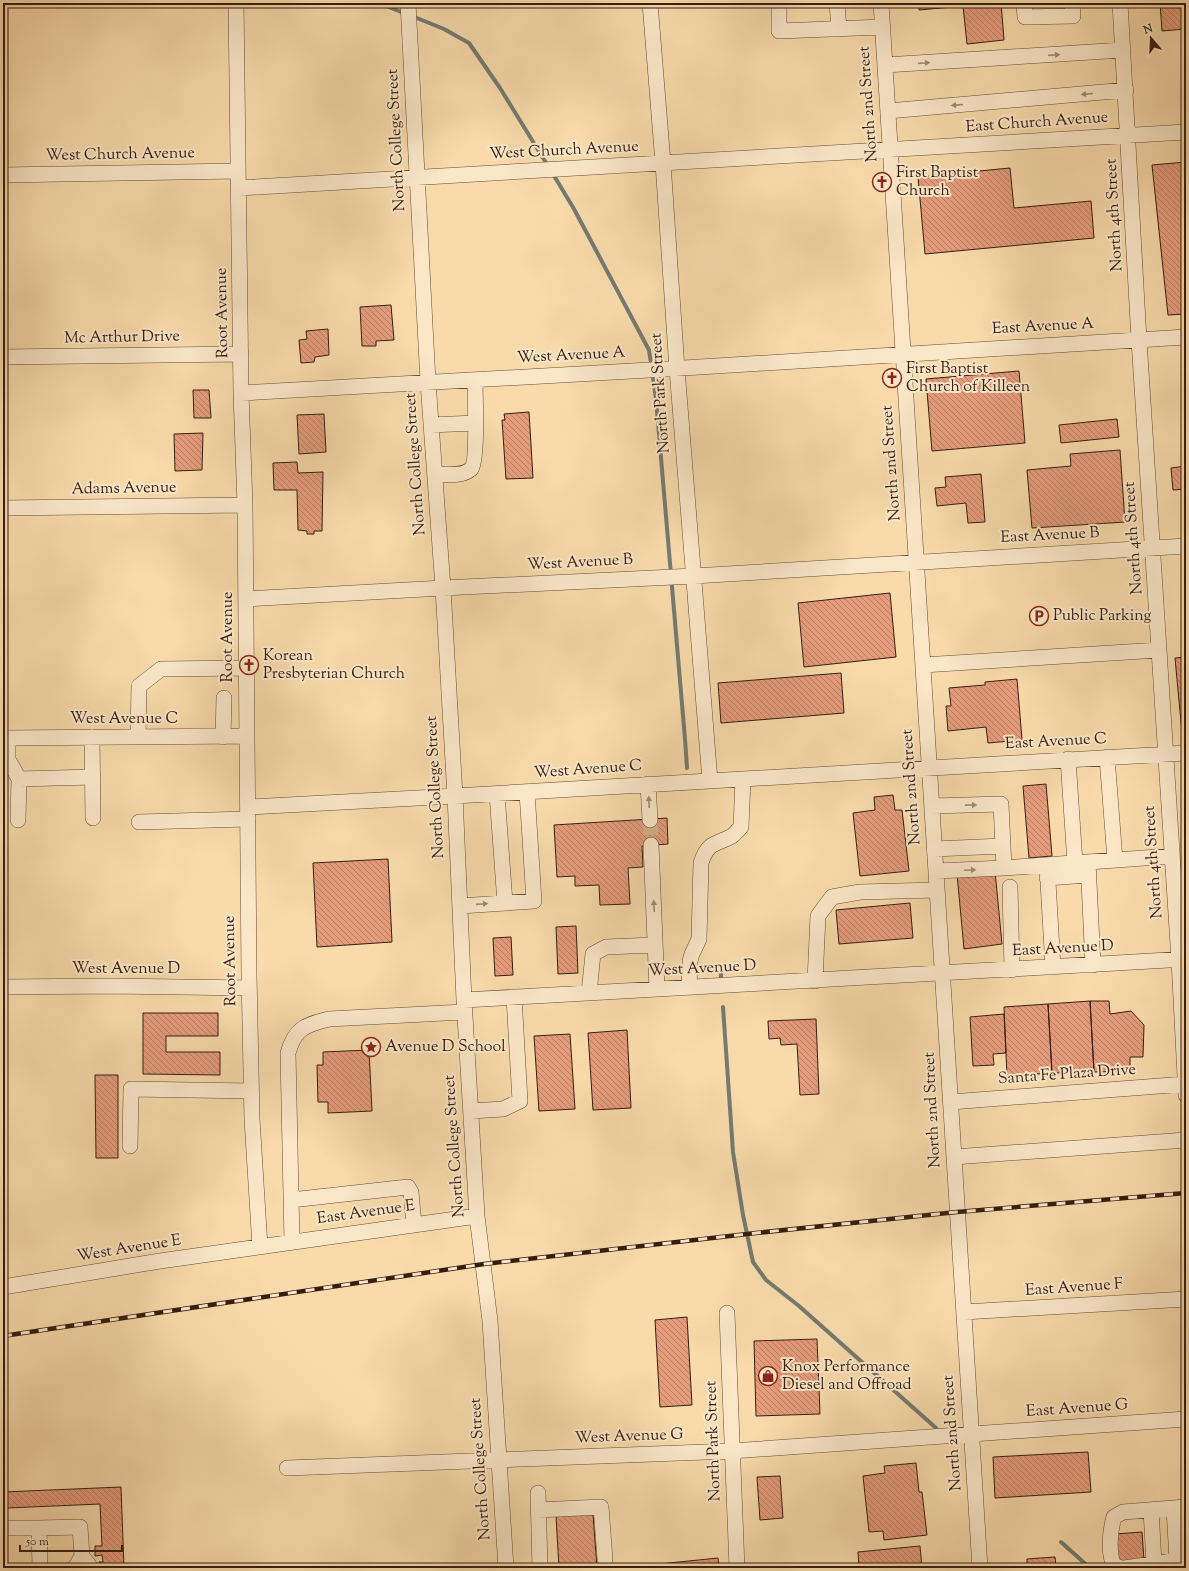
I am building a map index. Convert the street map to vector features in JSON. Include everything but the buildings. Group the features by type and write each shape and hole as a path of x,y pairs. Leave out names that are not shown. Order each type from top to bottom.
{"street":[{"name":"Root Avenue","path":"236,3 241,393 245,506 249,988 251,1091 260,1247"},
{"name":"North College Street","path":"408,3 428,382 443,588 455,796 470,1111 477,1216 490,1321 506,1568"},
{"name":"North Park Street","path":"650,3 663,163 672,369 689,576 710,780"},
{"path":"779,3 779,30 883,27"},
{"path":"837,3 839,29"},
{"name":"North 2nd Street","path":"881,3 980,1568"},
{"path":"1024,3 1025,17 1073,16 1072,3"},
{"name":"North 4th Street","path":"1120,3 1139,340 1172,856 1182,960 1186,1090"},
{"path":"885,65 1123,50"},
{"path":"888,111 1126,90"},
{"name":"East Church Avenue","path":"890,150 1186,132"},
{"name":"West Church Avenue","path":"239,188 417,178 582,166 663,163 890,150"},
{"name":"West Church Avenue","path":"3,175 238,171"},
{"name":"East Avenue A","path":"903,354 1186,337"},
{"name":"Mc Arthur Drive","path":"3,357 241,354"},
{"name":"West Avenue A","path":"241,393 672,369 903,354"},
{"path":"435,474 456,474 467,471 472,467 474,462 475,380"},
{"path":"431,425 475,424"},
{"name":"Adams Avenue","path":"3,508 245,506"},
{"name":"East Avenue B","path":"916,561 1186,546"},
{"name":"West Avenue B","path":"246,599 689,576 916,561"},
{"path":"923,665 1159,650"},
{"path":"138,737 139,686 161,669 246,668"},
{"path":"223,737 224,698"},
{"name":"West Avenue C","path":"6,738 246,736"},
{"path":"92,737 93,818"},
{"path":"6,738 8,759 20,779 18,820"},
{"name":"East Avenue C","path":"929,768 1186,753"},
{"path":"1107,757 1115,860"},
{"path":"1068,759 1084,867 1093,965"},
{"name":"West Avenue C","path":"139,822 455,796 929,768"},
{"path":"20,779 93,777"},
{"path":"689,988 692,954 699,939 701,863 704,854 715,843 732,836 741,827 743,778"},
{"path":"648,784 650,820"},
{"path":"460,906 534,901 526,792"},
{"path":"497,794 505,902"},
{"path":"932,806 1001,804 1004,868"},
{"path":"651,845 657,989"},
{"path":"934,849 1003,846"},
{"path":"936,872 1004,868 1047,871 1084,867 1115,860 1172,856"},
{"path":"1047,871 1053,967"},
{"path":"1010,887 1012,970"},
{"path":"814,980 818,916 832,897 860,892 937,890"},
{"path":"589,993 593,954 606,947 655,945"},
{"name":"East Avenue D","path":"942,974 1182,960"},
{"name":"West Avenue D","path":"292,1242 288,1053 291,1042 298,1032 307,1025 329,1019 464,1006 514,997 942,974"},
{"name":"West Avenue D","path":"3,987 112,986 249,988"},
{"path":"470,1111 503,1109 520,1101 514,997"},
{"path":"130,1146 130,1089 251,1091"},
{"name":"Santa Fe Plaza Drive","path":"951,1102 1186,1090"},
{"path":"954,1157 1186,1140"},
{"path":"291,1200 408,1187 412,1192 414,1225"},
{"name":"East Avenue E","path":"260,1247 477,1216"},
{"name":"West Avenue E","path":"3,1287 160,1261 260,1247"},
{"name":"East Avenue F","path":"964,1312 1186,1299"},
{"name":"North Park Street","path":"727,1313 737,1568"},
{"name":"East Avenue G","path":"971,1434 1186,1419"},
{"name":"West Avenue G","path":"287,1468 732,1451 971,1434"},
{"path":"538,1494 540,1568"},
{"path":"538,1510 601,1508 605,1559"},
{"path":"1180,1508 1182,1559 1124,1568 1114,1566 1111,1560 1111,1525 1114,1517 1123,1512 1180,1508"},
{"path":"1151,1510 1154,1563"},
{"path":"3,1528 80,1527 78,1562 91,1568"},
{"path":"39,1528 40,1568"}],"waterway":[{"path":"379,3 406,14"},
{"path":"412,16 444,29 469,43 500,88 548,166"},
{"path":"553,174 574,209 649,350 656,399 687,768"},
{"path":"721,969 721,979"},
{"path":"723,1007 733,1152 743,1215 753,1262 766,1280 799,1306 936,1428"},
{"path":"1061,1542 1090,1568"}],"tunnel":[{"path":"650,820 651,845"}],"railway":[{"path":"3,1336 484,1264 957,1212 1186,1193"}],"place":[{"name":"First Baptist Church","path":"882,182"},
{"name":"First Baptist Church of Killeen","path":"892,378"},
{"name":"Public Parking","path":"1039,616"},
{"name":"Korean Presbyterian Church","path":"249,665"},
{"name":"Avenue D School","path":"371,1047"},
{"name":"Knox Performance Diesel and Offroad","path":"768,1376"}]}
